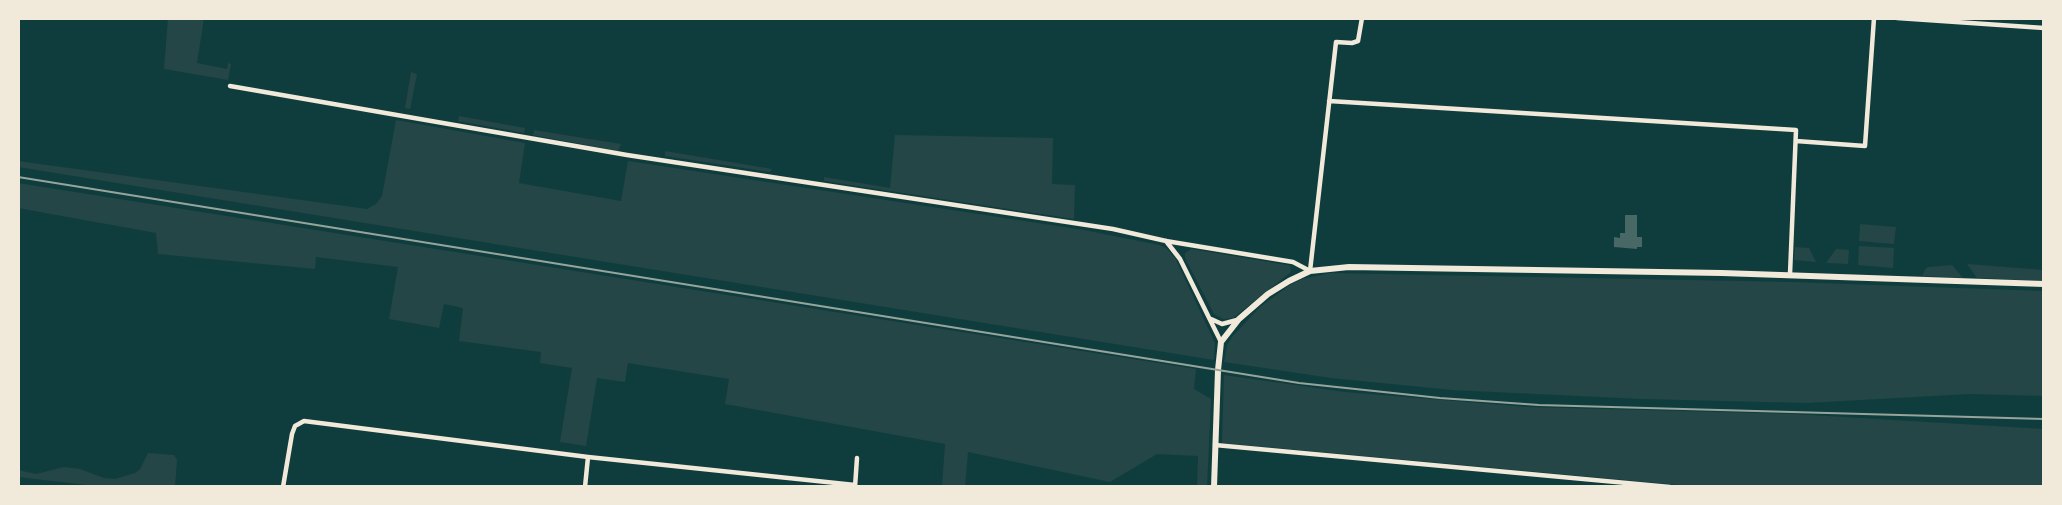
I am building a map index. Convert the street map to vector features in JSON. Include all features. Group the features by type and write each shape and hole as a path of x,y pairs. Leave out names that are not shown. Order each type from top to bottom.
{"main road":[{"path":"1214,487 1221,342 1239,319 1280,286 1311,272 1349,267 1790,274 2044,284"}],"street":[{"path":"230,86 627,155 1076,223 1293,262 1311,272 1336,42 1358,41 1362,18"},
{"path":"1796,141 1865,146 1874,18"},
{"path":"1897,18 2044,28"},
{"path":"1329,101 1796,130 1790,274"},
{"path":"1166,241 1180,259 1221,342"},
{"path":"1209,317 1222,324 1239,319"},
{"path":"283,487 292,434 295,426 304,421 855,486 857,458"},
{"path":"1215,446 1670,487"},
{"path":"585,487 588,456"}],"shaded area":[{"path":"168,18 204,18 197,63 227,69 228,63 231,64 228,80 164,69"},
{"path":"411,72 417,74 410,109 405,108"},
{"path":"459,116 525,128 524,133 458,121"},
{"path":"396,120 525,143 519,183 621,201 628,161 1084,230 1159,245 1166,248 1175,258 1215,343 1214,360 18,167 18,161 367,209 376,204 382,196"},
{"path":"534,130 621,144 618,151 533,135"},
{"path":"895,135 1053,138 1052,184 1075,185 1074,219 824,181 824,177 890,188"},
{"path":"665,151 772,169 770,172 665,156"},
{"path":"18,183 1196,369 1194,389 1211,399 1207,487 1197,487 1198,456 1157,454 1110,482 968,452 965,487 942,487 945,444 725,404 729,379 628,363 625,382 597,378 586,446 560,442 572,368 540,363 541,352 459,341 463,308 444,304 439,328 389,319 398,267 316,257 315,269 158,254 156,233 18,208"},
{"path":"1860,224 1896,227 1894,244 1859,241"},
{"path":"1859,246 1894,248 1893,268 1858,265"},
{"path":"1795,247 1809,248 1816,262 1794,260"},
{"path":"1191,249 1287,265 1290,266 1291,272 1233,318 1223,319 1214,314 1185,258 1185,253"},
{"path":"1836,249 1849,250 1848,264 1826,263"},
{"path":"1967,264 2044,270 2044,281 1977,278"},
{"path":"1952,265 1963,278 1922,276 1926,268"},
{"path":"1330,273 1791,282 2044,291 2044,396 1968,394 1807,403 1642,399 1452,390 1331,378 1224,362 1227,345 1232,337 1260,307 1302,279"},
{"path":"1224,375 1345,392 1527,407 1794,414 2044,429 2044,487 1701,487 1222,443"},
{"path":"148,453 174,455 177,460 175,487 104,487 18,477 18,470 36,474 64,467 115,479 135,473 140,469"}],"building":[{"path":"1625,215 1637,215 1637,237 1642,237 1642,247 1637,247 1637,249 1614,247 1614,237 1620,238 1620,233 1625,233"}],"railway":[{"path":"18,177 1299,383 1440,398 1539,405 2044,419"}]}
